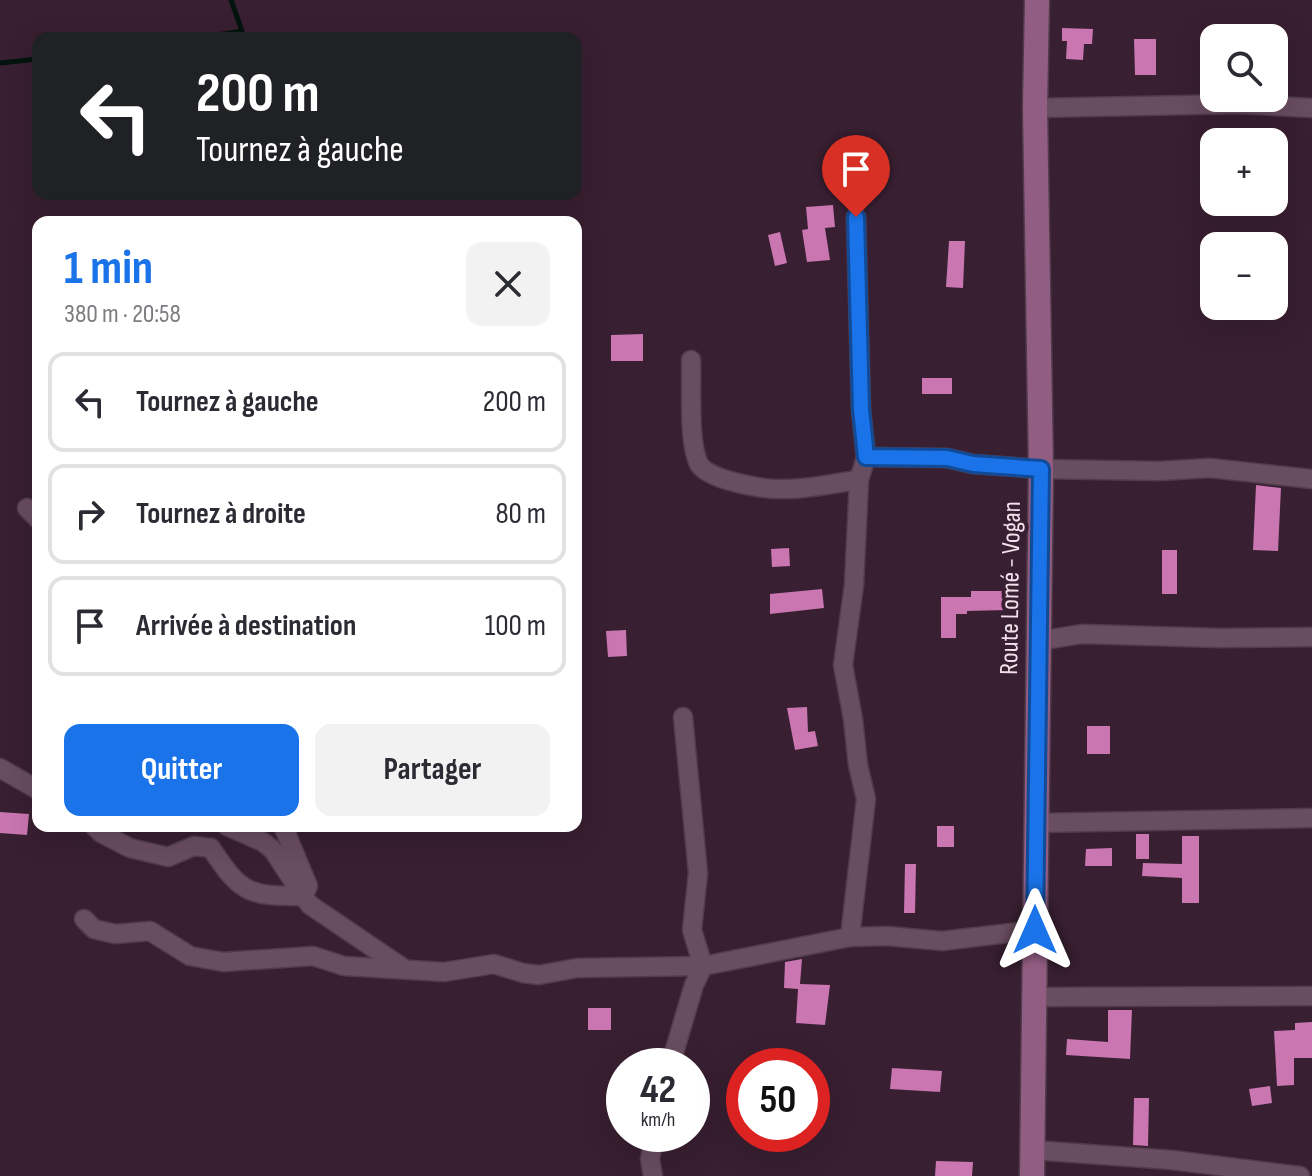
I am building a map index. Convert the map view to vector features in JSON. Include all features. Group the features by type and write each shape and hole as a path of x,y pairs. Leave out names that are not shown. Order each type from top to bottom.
{"main road":[{"name":"Route Lomé - Vogan","path":"1032,1176 1041,469 1035,108 1037,0"}],"street":[{"path":"1035,108 1240,104 1312,108"},
{"path":"850,937 866,799 843,665 854,585 859,480 866,457 861,409 856,217"},
{"path":"691,360 693,437 699,466 722,479 779,489 859,480"},
{"path":"866,457 947,458 973,464 1041,469 1159,471 1210,468 1312,479"},
{"path":"1038,641 1082,634 1312,637"},
{"path":"675,1048 694,985 703,966 692,930 698,873 683,717"},
{"path":"0,768 32,787"},
{"path":"1036,823 1312,818"},
{"path":"100,832 130,848 168,857 194,846 211,848 241,888 267,896 303,896"},
{"path":"240,832 273,850 310,905 403,968"},
{"path":"286,832 308,886 303,896"},
{"path":"84,919 94,929 115,934 150,931 190,956 223,962 313,956 344,966 444,972 494,964 539,975 577,968 703,966 850,937 887,936 942,941 1035,930"},
{"path":"1035,997 1312,996"},
{"path":"1032,1150 1172,1160 1300,1176"},
{"path":"651,1152 653,1176"}],"building":[{"path":"1062,28 1093,29 1092,44 1084,44 1083,60 1066,59 1067,41 1062,41"},
{"path":"1134,39 1156,39 1156,75 1135,75"},
{"path":"833,205 835,227 825,228 830,260 807,262 802,230 808,229 806,207"},
{"path":"780,232 787,263 775,266 768,235"},
{"path":"949,241 965,241 963,288 946,287"},
{"path":"643,334 643,361 611,361 611,335"},
{"path":"922,378 952,378 952,394 922,394"},
{"path":"1256,485 1281,488 1278,551 1253,550"},
{"path":"789,548 790,566 772,567 771,549"},
{"path":"1162,550 1177,550 1177,594 1162,594"},
{"path":"822,589 824,608 770,614 770,594"},
{"path":"971,591 1007,591 1007,610 956,614 956,638 941,638 941,597 971,597"},
{"path":"626,630 627,656 608,657 606,631"},
{"path":"807,707 808,732 815,731 818,746 795,750 787,708"},
{"path":"1087,726 1110,726 1110,754 1087,754"},
{"path":"0,812 29,814 27,835 0,833"},
{"path":"937,826 954,826 954,847 937,847"},
{"path":"1136,834 1149,834 1149,859 1136,859"},
{"path":"1182,836 1199,836 1199,903 1182,903 1182,878 1142,876 1143,863 1182,864"},
{"path":"1112,848 1112,866 1085,866 1086,849"},
{"path":"905,864 916,864 915,913 904,913"},
{"path":"802,959 800,984 830,985 825,1025 796,1023 798,989 784,988 785,962"},
{"path":"588,1008 611,1008 611,1030 588,1030"},
{"path":"1108,1010 1132,1010 1130,1059 1066,1055 1067,1039 1108,1042"},
{"path":"1312,1022 1312,1058 1294,1058 1294,1085 1277,1086 1274,1031 1295,1030 1295,1023"},
{"path":"892,1068 942,1071 940,1092 890,1089"},
{"path":"1270,1086 1272,1103 1252,1106 1249,1089"},
{"path":"1134,1098 1149,1098 1148,1146 1133,1145"},
{"path":"936,1161 973,1162 972,1176 935,1176"}],"waterway":[{"path":"231,0 242,31 236,32"},
{"path":"0,63 32,60"}],"route":[{"path":"856,217 861,409 866,457 947,458 973,464 1041,469 1035,930"}]}
